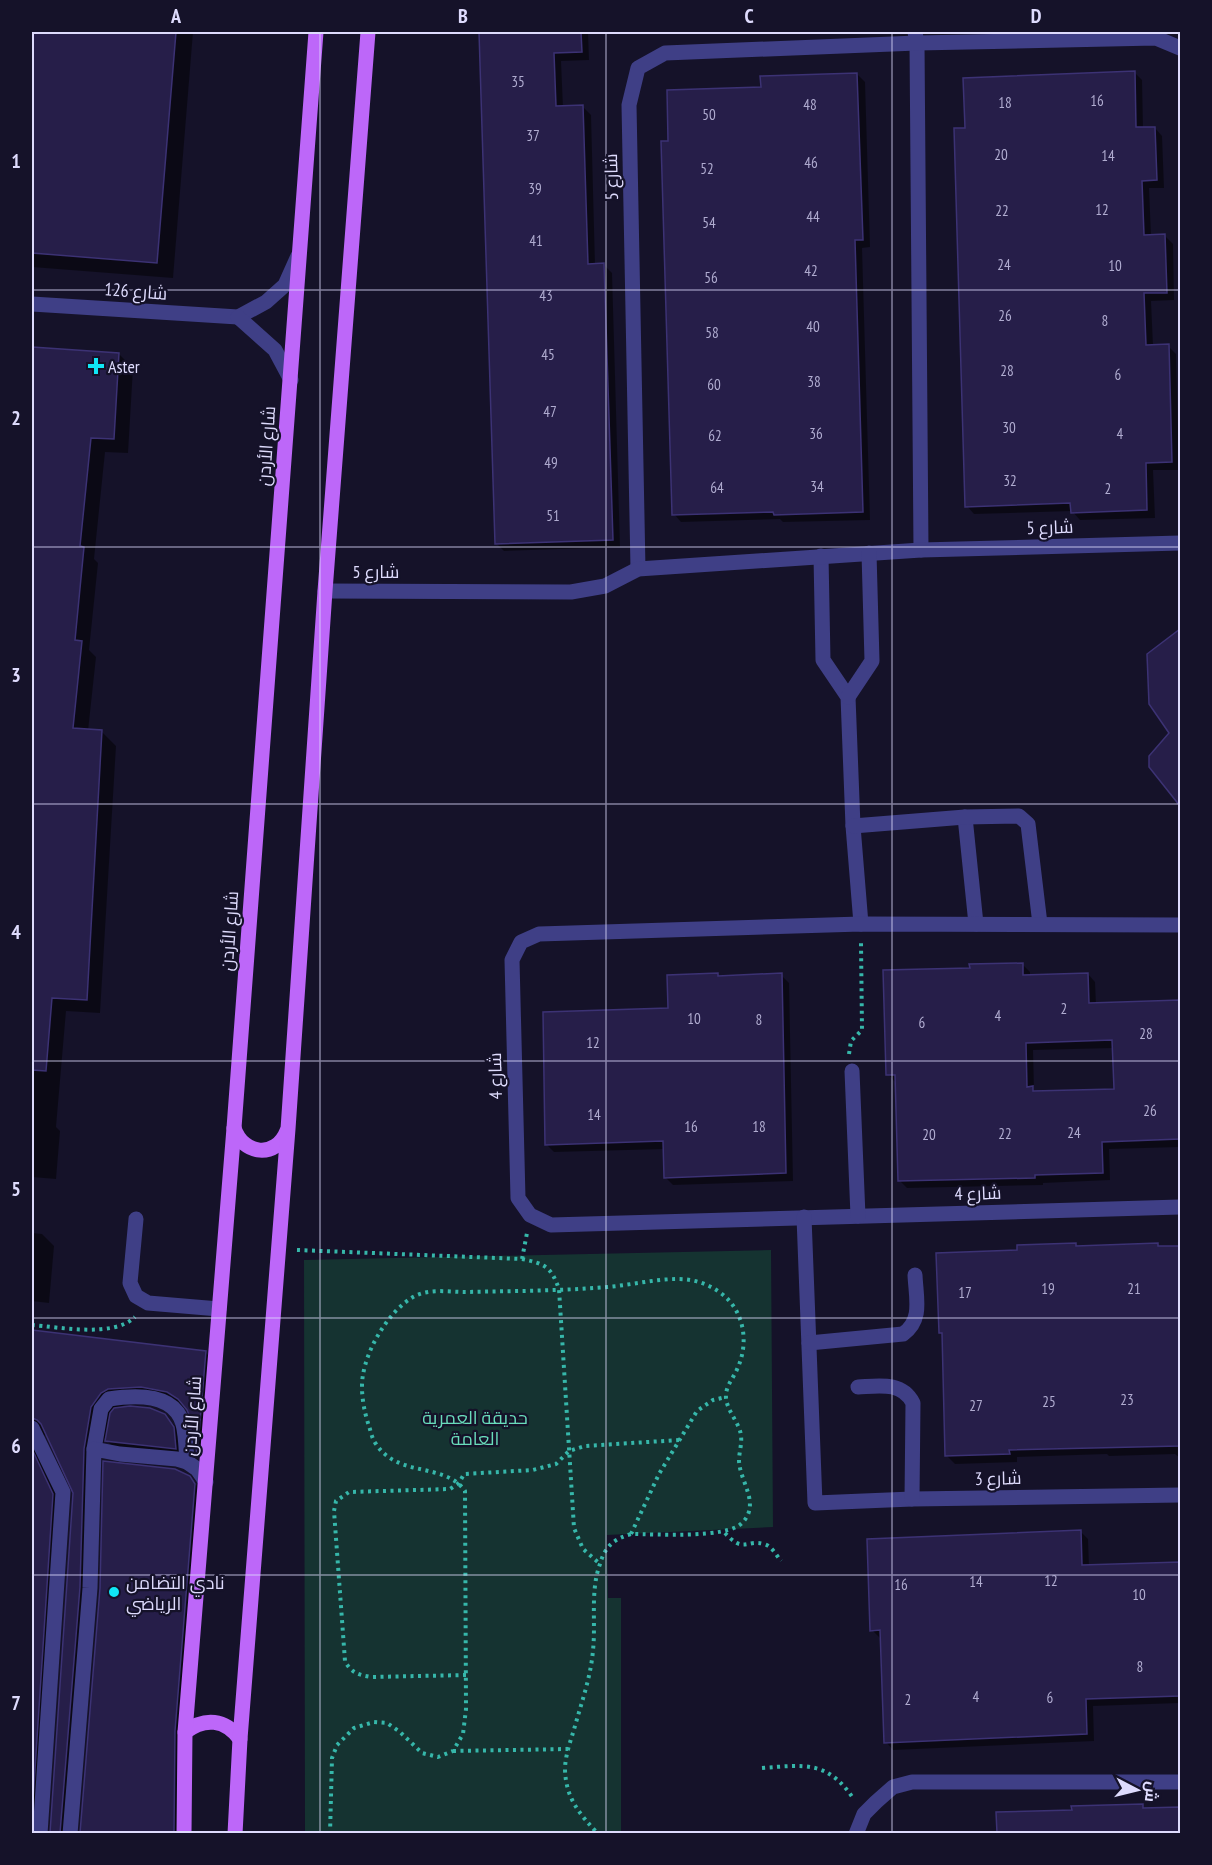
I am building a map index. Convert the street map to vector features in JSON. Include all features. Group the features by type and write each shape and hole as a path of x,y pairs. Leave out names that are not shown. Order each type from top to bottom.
{"main road":[{"name":"شارع الأردن","path":"184,1833 185,1732 234,1128 316,32"},
{"path":"236,1833 240,1739 288,1129 325,591 368,32"},
{"path":"234,1128 242,1143 257,1150 273,1148 280,1143 288,1129"},
{"path":"185,1732 204,1722 214,1722 229,1727 240,1739"}],"street":[{"path":"916,37 921,550"},
{"name":"شارع 5","path":"638,569 629,105 638,68 665,53 916,37 1156,38 1180,48"},
{"path":"291,380 275,350 238,317 266,302 285,285 298,256"},
{"name":"شارع 126","path":"32,304 238,317"},
{"name":"شارع 5","path":"325,591 571,592 605,586 638,569 921,550 1180,543"},
{"path":"848,697 872,661 869,553"},
{"path":"821,556 823,660 848,697 853,826 861,924"},
{"path":"853,826 965,817 1019,816 1028,824 1040,924"},
{"path":"965,817 976,924"},
{"name":"شارع 4","path":"1180,925 861,924 539,934 521,942 512,960 518,1198 530,1215 551,1225 1180,1207"},
{"path":"852,1071 858,1216"},
{"path":"804,1217 809,1343 903,1334 915,1322 917,1309 915,1275"},
{"path":"136,1219 130,1283 136,1296 148,1304 219,1309"},
{"name":"شارع 3","path":"809,1343 815,1503 912,1499 1180,1496"},
{"path":"858,1387 891,1386 902,1389 913,1403 912,1499"},
{"path":"70,1833 90,1588 94,1449 101,1409 109,1399 150,1396 160,1400 172,1408 183,1422 188,1462"},
{"path":"32,1428 63,1491 40,1833"},
{"path":"94,1449 188,1462 197,1469 206,1482"},
{"path":"856,1833 864,1814 893,1787 912,1782 1180,1782"}],"path":[{"path":"852,1071 849,1049 851,1041 862,1030 861,924"},
{"path":"278,1249 522,1259 541,1263 552,1272 559,1289 574,1528 583,1549 600,1564"},
{"path":"453,1751 463,1734 466,1709 465,1491 459,1483 448,1477 395,1463 375,1444 365,1413 362,1376 376,1338 393,1316 414,1297 434,1291 607,1287 677,1279 700,1281 722,1294 735,1308 744,1329 739,1366 729,1383 726,1397 730,1412 740,1430 742,1448 739,1460 742,1476 750,1496 749,1515 740,1526 725,1532 631,1534 616,1538 606,1550 600,1564 595,1588 593,1651 586,1690 568,1749 565,1770 569,1794 579,1813 598,1833"},
{"path":"32,1324 94,1329 115,1328 131,1320 148,1304"},
{"path":"631,1534 659,1474 697,1411 713,1400 726,1397"},
{"path":"466,1675 371,1677 349,1669 345,1661 333,1510 336,1501 349,1492 450,1489 459,1483 464,1474 533,1470 556,1464 569,1451 585,1446 679,1440"},
{"path":"725,1532 732,1541 742,1546 763,1544 771,1548 781,1561"},
{"path":"330,1833 332,1758 338,1745 354,1728 374,1722 387,1724 400,1732 422,1753 438,1757 453,1751 568,1749"},
{"path":"762,1768 802,1766 822,1769 844,1785 864,1814"}],"green space":[{"name":"حديقة العمرية العامة","path":"771,1250 773,1527 607,1535 608,1598 621,1598 621,1833 305,1833 304,1260"}],"building":[{"path":"32,32 176,32 157,263 32,253"},
{"path":"479,32 581,32 582,52 554,53 556,106 583,105 588,264 604,263 613,540 495,544"},
{"path":"1135,71 1136,127 1155,127 1157,180 1142,181 1144,235 1165,234 1167,293 1144,293 1146,345 1169,344 1172,462 1146,463 1147,510 1071,513 1070,503 965,507 954,128 965,128 963,78"},
{"path":"857,73 863,240 855,240 863,512 672,515 661,141 668,141 667,90 761,87 760,76"},
{"path":"32,347 119,353 114,439 91,438 80,546 84,547 75,640 82,641 73,728 102,730 87,1000 52,998 46,1071 32,1070"},
{"path":"1180,629 1180,806 1149,767 1149,756 1169,733 1149,704 1147,654"},
{"path":"1023,963 1023,975 1088,973 1089,1003 1180,1000 1180,1139 1102,1142 1103,1173 1035,1175 1035,1178 898,1181 895,1075 886,1075 883,970 970,968 969,964","holes":["1112,1040 1114,1089 1033,1091 1033,1086 1027,1087 1026,1043"]},
{"path":"718,973 718,976 782,973 786,1173 664,1178 663,1141 545,1145 543,1012 668,1008 667,975"},
{"path":"1076,1243 1076,1246 1158,1243 1158,1246 1180,1246 1180,1446 1009,1450 1010,1454 945,1456 942,1333 939,1333 936,1253 1017,1250 1017,1245"},
{"path":"32,1330 206,1351 197,1457 194,1427 187,1410 178,1399 167,1392 141,1387 108,1389 101,1393 91,1407 84,1449 80,1587 60,1833 50,1833 73,1493 41,1424 32,1418"},
{"path":"130,1406 150,1408 165,1414 174,1427 176,1449 105,1441 110,1413 114,1408"},
{"path":"32,1449 53,1494 32,1815"},
{"path":"103,1461 175,1469 190,1476 195,1484 175,1731 174,1833 80,1833 100,1588"},
{"path":"1081,1530 1082,1565 1180,1562 1180,1696 1086,1699 1087,1734 884,1743 880,1630 870,1631 867,1539"},
{"path":"1143,1804 1143,1808 1180,1807 1180,1833 997,1833 996,1812 1072,1810 1071,1806"}],"place":[{"name":"Aster","path":"96,366"},
{"name":"نادي التضامن الرياضي","path":"114,1592"}]}
